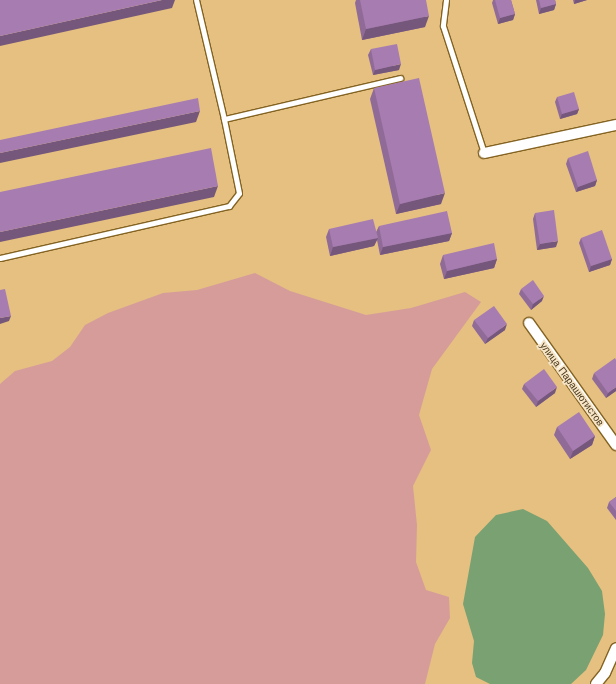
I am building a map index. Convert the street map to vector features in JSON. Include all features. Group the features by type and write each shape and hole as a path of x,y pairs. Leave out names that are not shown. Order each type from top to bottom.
{"street":[{"path":"484,153 616,125"},
{"name":"улица Парашютистов","path":"528,323 616,445"},
{"path":"596,684 605,673 616,648"}],"lane":[{"path":"0,258 229,206 239,193 224,119 196,0"},
{"path":"446,0 443,26 484,153"},
{"path":"224,119 400,78"}],"shaded area":[{"path":"255,273 290,291 366,315 411,308 465,292 481,302 432,369 419,415 431,450 413,486 417,525 416,562 426,590 449,597 450,618 435,644 425,684 0,684 0,384 15,371 52,361 70,347 85,325 108,313 163,293 197,290"},
{"path":"523,509 547,521 588,568 602,591 605,614 603,635 586,670 571,684 490,684 476,677 472,663 474,641 463,604 475,537 496,515"}],"building":[{"path":"0,0 162,0 0,36"},
{"path":"360,0 426,0 429,16 366,29"},
{"path":"495,0 511,0 515,14 500,18"},
{"path":"539,0 555,0 556,4 541,8"},
{"path":"397,44 401,64 375,70 371,49"},
{"path":"419,78 445,193 400,204 374,88"},
{"path":"574,92 579,109 562,114 557,97"},
{"path":"198,98 200,111 0,153 0,140"},
{"path":"211,148 218,186 0,232 0,192"},
{"path":"588,151 597,180 578,187 568,158"},
{"path":"554,210 558,241 540,244 535,213"},
{"path":"447,211 452,233 383,247 379,226"},
{"path":"373,219 378,238 333,247 329,229"},
{"path":"602,230 612,259 591,266 581,238"},
{"path":"494,243 497,259 447,271 443,255"},
{"path":"533,280 544,296 533,304 521,289"},
{"path":"5,289 11,316 0,318 0,290"},
{"path":"494,306 507,324 488,338 474,320"},
{"path":"615,358 616,387 608,393 594,373"},
{"path":"544,369 557,387 538,401 524,384"},
{"path":"579,412 595,436 573,451 557,427"},
{"path":"616,497 616,511 609,502"}]}
